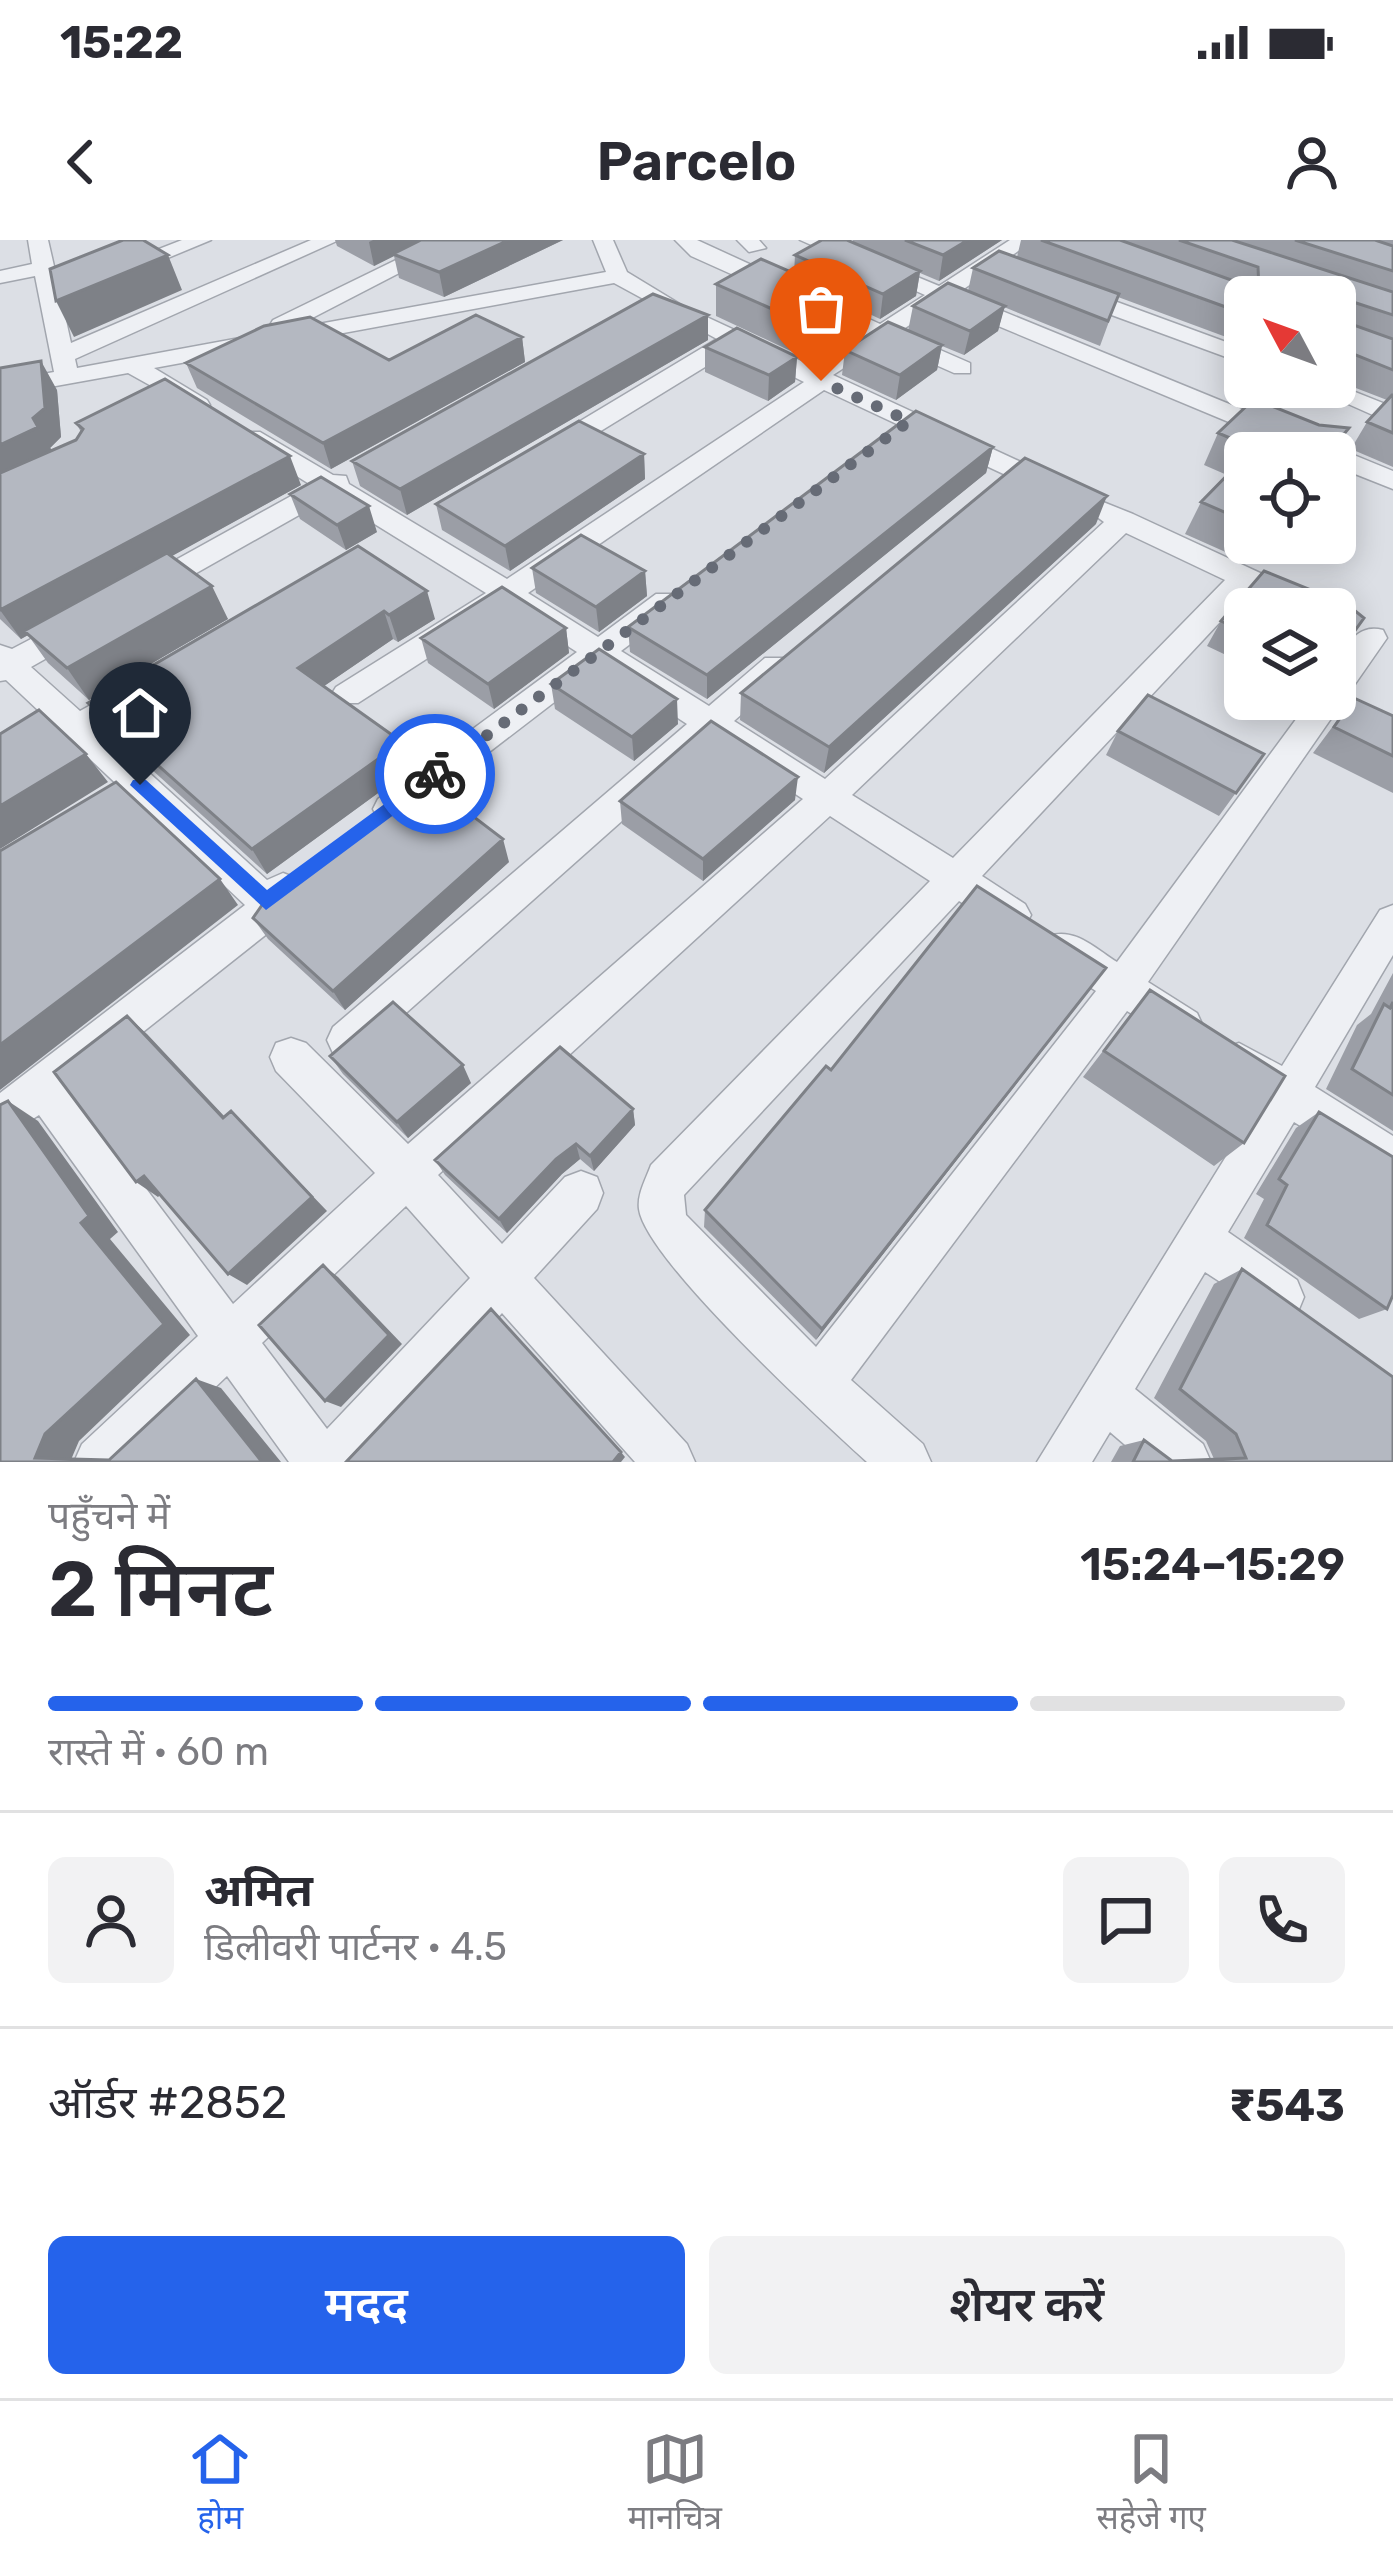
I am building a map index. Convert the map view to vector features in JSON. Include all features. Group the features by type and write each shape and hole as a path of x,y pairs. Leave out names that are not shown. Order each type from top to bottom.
{"street":[{"path":"51,299 201,240"},
{"path":"0,389 64,364 329,240"},
{"path":"246,342 453,240"},
{"path":"685,240 698,252 962,368"},
{"path":"810,240 1274,432"},
{"path":"346,695 507,593 881,331 938,294 1002,266 1024,240"},
{"path":"600,242 618,276 649,307 817,379 900,428 1015,469 1267,588"},
{"path":"0,277 45,251 64,364"},
{"path":"64,364 131,364 618,276"},
{"path":"1050,284 1224,349"},
{"path":"532,461 733,340"},
{"path":"131,364 227,422 341,480 411,534 1393,1161"},
{"path":"147,412 179,393"},
{"path":"1356,401 1393,416"},
{"path":"1356,466 1393,481"},
{"path":"979,499 1015,469"},
{"path":"266,902 3,664 341,480"},
{"path":"100,1462 407,1174 827,798 1123,520"},
{"path":"904,1462 818,1384 670,1231 659,1198 667,1181 1245,578"},
{"path":"358,832 690,584"},
{"path":"1356,669 1383,642"},
{"path":"347,1040 798,647"},
{"path":"78,728 156,682"},
{"path":"818,1384 1122,988 1313,720"},
{"path":"100,810 140,785"},
{"path":"0,1119 255,922 266,902 303,874"},
{"path":"1063,1462 1393,921"},
{"path":"291,1057 407,1174 669,1462"},
{"path":"43,1086 320,1462"},
{"path":"331,1462 581,1193"},
{"path":"1200,1240 1316,1323"},
{"path":"1104,1395 1185,1462"}],"building":[{"path":"123,240 143,240 168,255 56,301 50,269"},
{"path":"421,240 509,240 439,272 393,254"},
{"path":"822,240 847,240 920,271 883,294 795,255"},
{"path":"905,240 968,240 943,255"},
{"path":"1041,240 1120,240 1224,277 1224,306"},
{"path":"1179,240 1232,240 1343,276 1258,276 1258,267"},
{"path":"1295,240 1375,240 1393,246 1393,271"},
{"path":"999,251 1119,294 1108,321 973,268"},
{"path":"761,259 860,302 817,329 716,284"},
{"path":"1356,280 1393,292 1393,315 1356,303"},
{"path":"948,283 1005,306 970,331 913,306"},
{"path":"653,294 708,315 400,489 352,461"},
{"path":"476,315 522,337 323,443 186,363 264,326 310,317 389,360"},
{"path":"888,322 942,345 900,375 845,350"},
{"path":"1356,326 1393,339 1393,370 1356,355"},
{"path":"737,328 797,357 769,375 705,347"},
{"path":"41,361 45,408 33,418 38,427 0,445 0,368"},
{"path":"165,379 290,456 0,610 0,473 76,440 83,429 76,423"},
{"path":"1393,395 1393,433 1367,422"},
{"path":"1244,408 1276,408 1319,425 1349,428 1346,432 1218,433"},
{"path":"916,411 993,447 707,675 628,627"},
{"path":"579,421 644,454 505,546 436,504"},
{"path":"1025,458 1107,496 829,747 741,693"},
{"path":"321,477 369,506 337,525 290,494"},
{"path":"1224,478 1224,512 1201,502"},
{"path":"581,535 645,571 596,607 532,568"},
{"path":"358,546 427,591 389,615 384,611 298,668 402,742 252,849 88,703"},
{"path":"167,553 212,586 67,668 24,631"},
{"path":"1264,571 1306,588 1249,588"},
{"path":"502,587 566,628 488,684 421,638"},
{"path":"599,649 677,699 632,737 551,684"},
{"path":"1148,695 1264,754 1236,793 1118,731"},
{"path":"1356,699 1393,716 1393,756 1334,727 1339,720 1356,720"},
{"path":"39,710 86,754 0,806 0,734"},
{"path":"711,721 798,777 703,859 620,801"},
{"path":"424,779 503,839 333,991 253,918 269,895"},
{"path":"116,782 220,879 0,1045 0,851"},
{"path":"977,886 1106,968 822,1329 705,1210 826,1066 831,1070"},
{"path":"1150,990 1285,1076 1244,1143 1104,1051"},
{"path":"393,1002 463,1065 397,1122 330,1056"},
{"path":"1393,1002 1393,1095 1352,1069 1384,1004 1390,1008"},
{"path":"127,1016 223,1118 231,1111 312,1197 228,1274 144,1176 136,1182 54,1072"},
{"path":"560,1047 633,1109 590,1156 576,1144 556,1159 499,1219 435,1160"},
{"path":"8,1101 89,1216 81,1223 164,1324 45,1434 35,1458 109,1460 196,1379 262,1462 0,1462 0,1105"},
{"path":"1319,1112 1393,1157 1393,1295 1387,1309 1267,1225 1287,1185 1279,1179"},
{"path":"323,1265 389,1335 325,1401 259,1325"},
{"path":"1242,1269 1393,1377 1393,1462 1133,1462 1144,1440 1172,1461 1246,1458 1236,1434 1180,1389"},
{"path":"491,1309 621,1452 613,1462 346,1462"}],"way so far":[{"path":"435,774 909,421 821,381"}],"route":[{"path":"140,785 266,902 435,774"}]}
